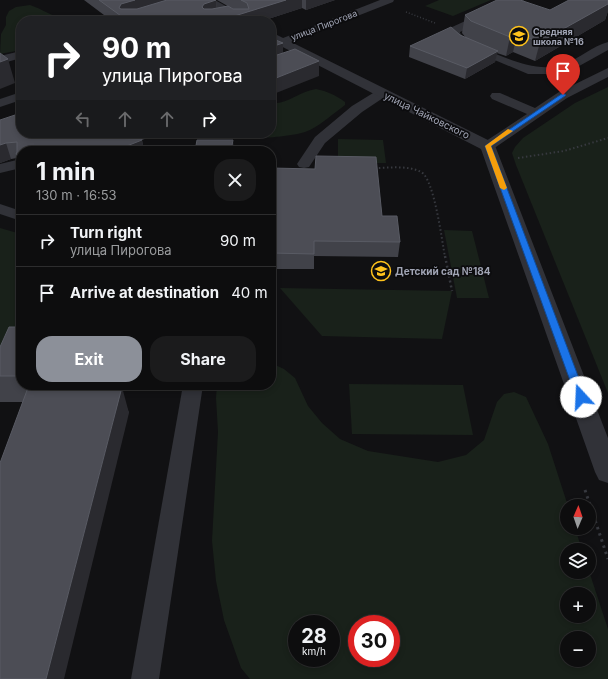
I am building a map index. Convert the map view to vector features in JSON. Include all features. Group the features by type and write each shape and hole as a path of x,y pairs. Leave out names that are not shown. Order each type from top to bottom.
{"street":[{"path":"206,0 232,16"},
{"name":"улица Чайковского","path":"276,39 299,56 382,93 491,153"},
{"path":"491,153 608,472"}],"lane":[{"path":"519,0 454,30 456,38 463,43 528,70 555,70 568,67 608,45"},
{"name":"улица Пирогова","path":"276,39 385,2"},
{"path":"222,16 228,14"},
{"path":"0,60 16,55"},
{"path":"491,153 536,113 563,95 608,72"},
{"path":"304,164 320,140 356,109 382,93"},
{"path":"496,96 536,113"},
{"path":"0,103 16,98"},
{"path":"0,169 16,164"},
{"path":"0,209 16,214"},
{"path":"145,679 192,390"}],"path":[{"path":"385,2 454,30"},
{"path":"491,153 544,156 608,138"},
{"path":"373,168 412,169 426,174 431,186 452,290"}],"shaded area":[{"path":"439,0 491,0 453,16 425,6"},
{"path":"30,5 54,16 16,16 16,51 0,54 1,34 6,25 6,17 9,11 16,7"},
{"path":"139,5 122,16 102,16"},
{"path":"608,87 608,393 512,153 523,138 575,103"},
{"path":"316,89 324,91 345,102 345,105 310,130 302,133 276,137 276,103 283,102 310,90"},
{"path":"338,139 383,140 386,163 338,163"},
{"path":"0,228 16,233 16,353 0,371"},
{"path":"444,230 472,231 489,298 457,298"},
{"path":"280,288 452,291 442,339 322,336"},
{"path":"276,365 284,369 295,378 308,406 322,423 340,439 368,451 438,462 466,455 484,440 497,402 504,394 514,392 526,397 548,444 566,499 560,499 560,535 577,535 580,543 560,543 560,579 592,579 594,587 560,587 560,623 596,623 596,592 608,629 608,679 250,679 241,668 224,620 216,581 212,541 218,432 217,390 276,390"},
{"path":"349,384 463,385 473,435 352,434"}],"building":[{"path":"99,0 135,0 121,4 119,8 121,9 137,9 167,0 216,0 204,4 202,7 204,9 212,9 228,6 233,9 249,9 247,3 241,0 286,0 234,16 121,16"},
{"path":"497,0 520,0 550,10 569,0 608,0 608,4 540,42 517,34 510,37 471,21 465,15"},
{"path":"451,27 460,35 498,51 467,68 410,46"},
{"path":"276,40 283,43 276,45"},
{"path":"295,49 319,61 276,78 276,55"},
{"path":"0,53 8,59 0,62"},
{"path":"16,115 16,138 103,138 142,140 127,146 17,146 17,142 0,145 0,120"},
{"path":"197,140 233,140 232,146 196,146"},
{"path":"316,156 376,157 382,216 397,216 400,242 314,241 314,254 276,253 276,168 315,169"},
{"path":"9,327 16,327 16,376 0,376 0,347"},
{"path":"27,390 121,390 46,679 0,679 0,463"}],"slow traffic":[{"path":"504,188 488,146 510,131"}],"place":[{"name":"Средняя школа №16","path":"519,36"},
{"name":"Детский сад №184","path":"381,271"}],"route":[{"path":"563,95 488,146 581,397"}]}
